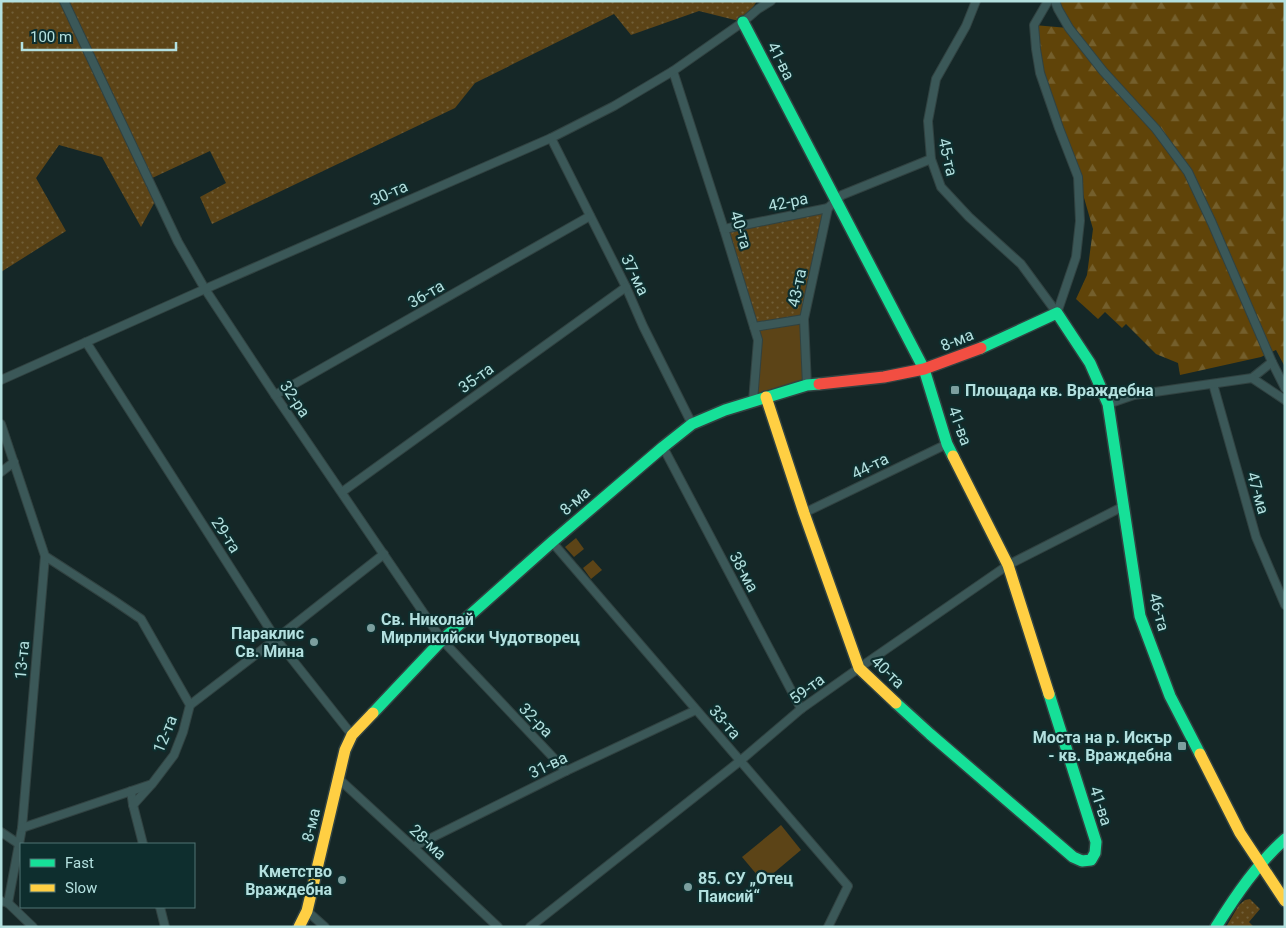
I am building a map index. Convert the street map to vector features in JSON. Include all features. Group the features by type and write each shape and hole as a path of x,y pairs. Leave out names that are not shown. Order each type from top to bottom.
{"street":[{"name":"32-ра","path":"64,1 178,242 205,289 442,640 566,772"},
{"name":"30-та","path":"1,380 551,138 614,106 673,71 770,1"},
{"name":"45-та","path":"976,1 966,26 936,79 928,121 931,159 941,188 969,217 1021,264 1057,313"},
{"path":"1048,1 1034,25 1036,49 1040,72 1078,177 1080,222 1076,257 1057,313"},
{"path":"1056,1 1058,9 1069,28 1103,71 1156,129 1188,172 1285,388"},
{"name":"41-ва","path":"743,22 831,204 924,370 947,444 1008,565 1096,842 1095,852 1091,860"},
{"name":"40-та","path":"673,71 758,340 753,401"},
{"name":"37-ма","path":"551,138 692,424"},
{"name":"42-ра","path":"724,229 831,204 842,196 931,159"},
{"name":"43-та","path":"807,385 804,319 831,204"},
{"name":"36-та","path":"275,395 590,216"},
{"name":"35-та","path":"342,492 626,287"},
{"name":"8-ма","path":"299,927 307,911 345,750 352,735 442,640 663,447 692,424 725,410 807,385 884,377 924,370 980,349 1057,313"},
{"name":"46-та","path":"1057,313 1090,364 1108,404 1140,616 1170,696 1240,833 1285,901"},
{"path":"754,327 804,319"},
{"name":"29-та","path":"86,342 276,639 352,735"},
{"path":"1252,378 1272,362"},
{"path":"1108,404 1134,395 1242,378 1252,378 1285,400"},
{"name":"47-ма","path":"1213,384 1256,537 1285,606"},
{"name":"40-та","path":"766,397 804,513 859,668 930,734 1073,857 1082,861 1091,860"},
{"name":"13-та","path":"1,424 45,556 22,828 4,902"},
{"name":"44-та","path":"804,513 947,444"},
{"name":"38-ма","path":"663,447 802,709"},
{"path":"1,472 14,462"},
{"name":"59-та","path":"530,927 740,761 802,709 859,668 1008,565 1124,506"},
{"name":"33-та","path":"552,542 848,886 828,927"},
{"path":"190,705 384,554"},
{"name":"12-та","path":"45,556 141,619 190,705 184,732 174,755 133,805"},
{"name":"31-ва","path":"413,846 696,710"},
{"name":"28-ма","path":"338,779 413,846 498,927"},
{"path":"22,828 152,784"},
{"path":"131,791 143,843"},
{"path":"1,832 19,844"},
{"path":"1216,927 1260,862 1285,839"},
{"path":"4,902 33,927"},
{"path":"160,908 165,927"},
{"path":"307,911 325,927"}],"shaded area":[{"path":"1,1 757,1 743,22 699,11 631,35 614,14 475,83 455,108 212,224 200,197 226,183 210,151 148,180 157,198 141,227 102,157 59,145 36,178 66,231 1,272"},
{"path":"828,208 804,319 754,327 724,229"},
{"path":"804,319 807,385 753,401 757,358 754,327"},
{"path":"576,538 584,549 574,557 565,547"},
{"path":"593,560 602,570 591,579 583,568"},
{"path":"781,825 801,850 763,882 742,857"},
{"path":"1250,899 1260,909 1249,922 1254,927 1226,927 1239,905 1245,900"}],"green space":[{"path":"1055,1 1285,1 1285,367 1276,350 1261,357 1180,375 1178,363 1156,354 1126,324 1122,328 1105,312 1098,319 1076,299 1087,275 1093,229 1078,177 1040,73 1034,25 1068,28"}],"traffic: fast":[{"path":"743,22 924,369 947,444 953,456"},
{"path":"981,348 1057,313 1090,363 1108,404 1140,616 1170,696 1200,754"},
{"path":"373,713 442,640 552,542 692,424 725,410 807,385 819,384"},
{"path":"896,703 1073,857 1082,861 1091,860 1095,853 1096,842 1049,694"},
{"path":"1216,927 1248,880 1285,839"}],"traffic: slow":[{"path":"766,397 804,513 859,668 896,703"},
{"path":"953,456 1008,565 1049,694"},
{"path":"299,927 307,911 345,750 352,735 373,713"},
{"path":"1200,754 1240,833 1285,901"}],"traffic: jam":[{"path":"819,384 884,377 924,369 981,348"}],"place":[{"name":"Площада кв. Враждебна","path":"955,390"},
{"name":"Св. Николай Мирликийски Чудотворец","path":"371,628"},
{"name":"Параклис Св. Мина","path":"314,642"},
{"name":"Моста на р. Искър - кв. Враждебна","path":"1182,746"},
{"name":"Кметство Враждебна","path":"342,880"},
{"name":"85. СУ „Отец Паисий“","path":"688,887"}]}
